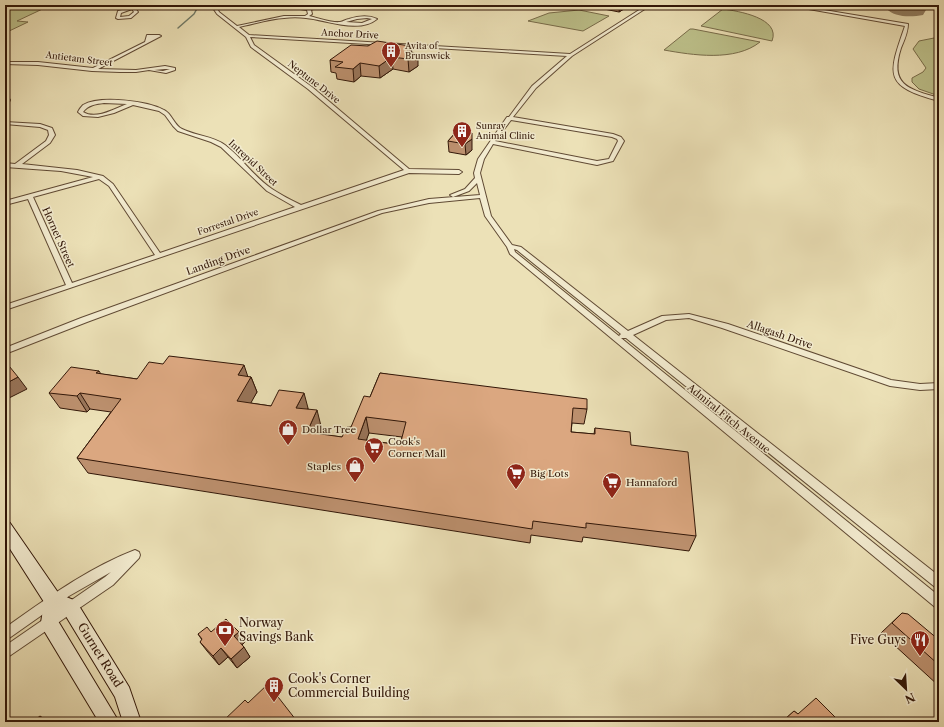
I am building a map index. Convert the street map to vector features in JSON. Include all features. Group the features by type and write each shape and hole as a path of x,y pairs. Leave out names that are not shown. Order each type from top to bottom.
{"main road":[{"path":"5,528 53,600 70,607"},
{"path":"53,600 49,623 110,722"},
{"name":"Gurnet Road","path":"70,607 123,693 132,722"}],"street":[{"path":"133,8 136,12 130,17 118,18 119,12 124,10 145,5"},
{"name":"Neptune Drive","path":"218,5 216,8 218,13 248,36 252,46 310,88 408,171"},
{"path":"299,5 301,8 309,9 314,7 314,5"},
{"name":"Admiral Fitch Avenue","path":"649,5 572,55 534,87 509,118 482,159 477,173 488,216 510,247 512,253 616,340 939,603"},
{"path":"788,5 907,25 895,61 894,75 899,82 907,88 939,100"},
{"path":"306,17 310,14 309,9"},
{"path":"236,27 284,17 306,17 328,23 340,24 364,23 375,19 370,17 355,19 340,24"},
{"name":"Anchor Drive","path":"248,36 572,55"},
{"path":"92,70 146,41"},
{"name":"Antietam Street","path":"5,63 38,62 112,72 151,70"},
{"path":"5,95 8,100 5,105"},
{"name":"Intrepid Street","path":"131,104 95,116 88,116 80,112 85,106 99,102 131,104 160,109 179,129 214,140 223,146 269,190 301,208"},
{"path":"492,142 543,154 605,162 611,160 621,141 619,138 613,136 509,118"},
{"path":"5,123 44,127 50,129 52,135 48,142 16,166"},
{"path":"5,165 80,172 102,177 111,185 158,255"},
{"name":"Forrestal Drive","path":"5,308 158,255 301,208 356,187 408,171 459,172"},
{"path":"5,203 102,177"},
{"name":"Landing Drive","path":"440,199 467,190 478,178"},
{"name":"Hornet Street","path":"30,196 70,285"},
{"name":"Landing Drive","path":"5,351 91,317 395,207 440,199 483,196"},
{"name":"Admiral Fitch Avenue","path":"510,247 519,248 939,583"},
{"name":"Allagash Drive","path":"616,340 665,318 689,316 725,326 890,382 920,387 939,386"},
{"path":"5,635 53,600 97,572 135,555 109,581 5,653"}],"green space":[{"path":"5,5 51,5 17,21 28,22 5,33"},
{"path":"723,9 747,14 764,21 773,33 772,41 701,26"},
{"path":"579,10 609,16 583,31 528,21 549,13"},
{"path":"690,29 760,42 750,48 726,55 687,54 664,50"},
{"path":"939,37 939,96 919,89 912,82 912,78 923,72 926,68 913,49 919,41"}],"building":[{"path":"377,41 410,46 409,47 411,47 406,52 418,54 408,59 392,57 379,66 360,63 353,69 335,67 343,62 330,60 351,45 368,46"},
{"path":"458,130 472,133 472,139 465,144 448,141"},
{"name":"Cook's Corner Mall","path":"169,356 244,365 238,375 251,377 237,401 271,406 279,390 304,393 296,408 317,410 307,432 342,437 347,427 351,427 364,396 370,397 380,373 587,399 587,409 573,408 571,432 595,434 595,428 630,432 631,445 688,452 696,536 586,523 586,528 533,521 532,529 77,458 121,399 80,393 77,396 49,393 71,367 99,371 96,373 137,379 149,362 163,364","holes":["366,417 406,422 400,445 358,439"]},
{"path":"5,361 18,377 5,384"},
{"path":"902,613 908,614 939,640 939,665 892,623"},
{"path":"226,619 239,632 234,636 244,647 231,659 221,648 213,656 200,642 202,639 198,634 207,627 211,632"},
{"path":"268,684 296,720 293,722 222,722 245,700 248,703"},
{"path":"816,698 837,719 834,722 787,722 784,720 794,711 798,714"},
{"path":"40,716 43,722 32,722"}],"waterway":[{"path":"178,28 194,14 199,5"}],"taxiway":[{"path":"893,5 892,8 895,10 909,13 919,12 923,5"}],"place":[{"name":"Avita of Brunswick","path":"391,68"},
{"name":"Sunray Animal Clinic","path":"462,148"},
{"name":"Dollar Tree","path":"288,446"},
{"name":"Cook's Corner Mall","path":"374,464"},
{"name":"Staples","path":"355,483"},
{"name":"Big Lots","path":"516,490"},
{"name":"Hannaford","path":"612,499"},
{"name":"Norway Savings Bank","path":"225,647"},
{"name":"Five Guys","path":"920,657"},
{"name":"Cook's Corner Commercial Building","path":"274,703"}]}
